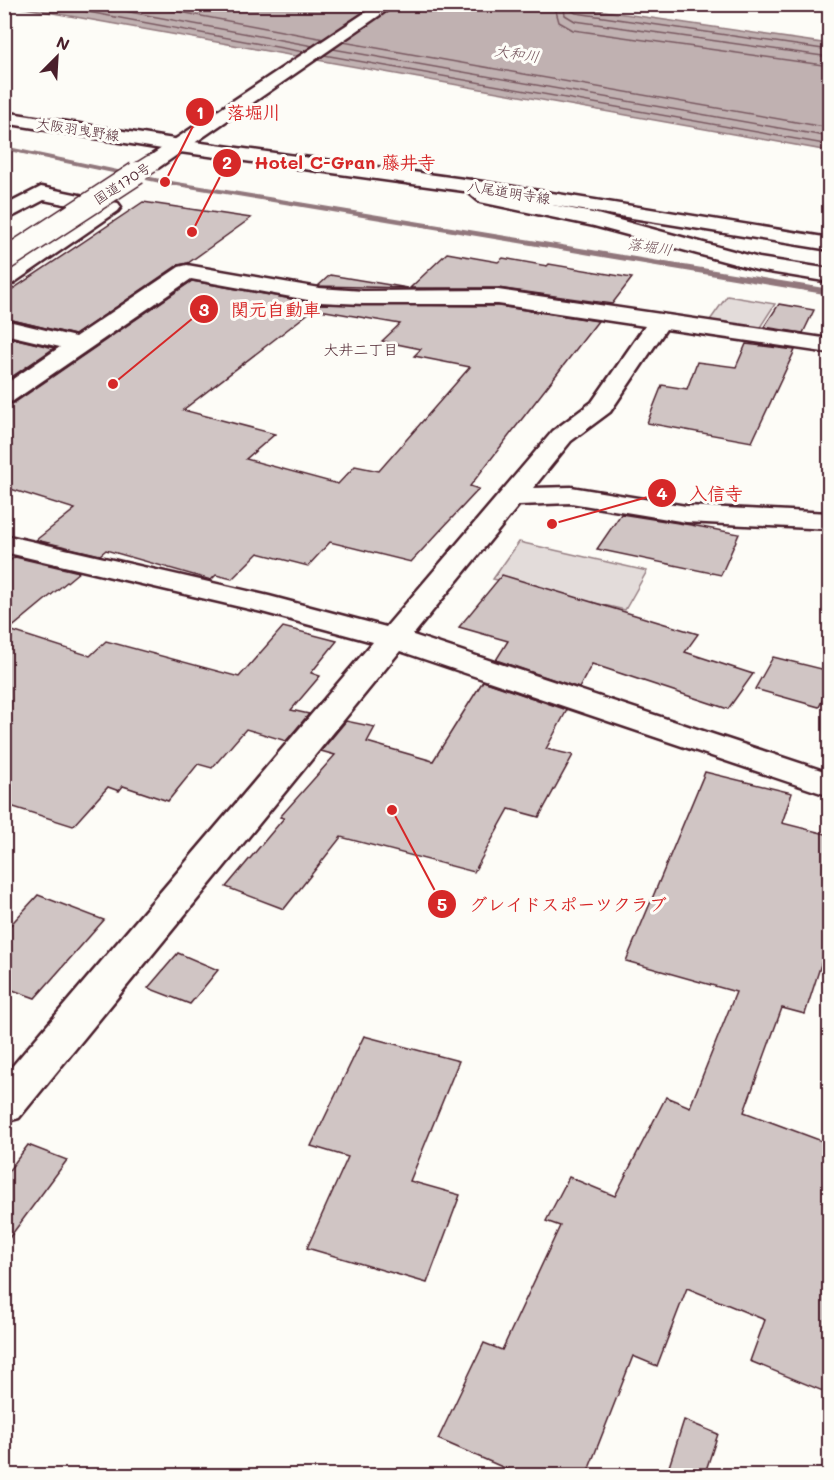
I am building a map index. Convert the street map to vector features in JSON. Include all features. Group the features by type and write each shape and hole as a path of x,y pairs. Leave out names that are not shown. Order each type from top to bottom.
{"main road":[{"path":"237,86 365,4"},
{"name":"国道170号","path":"4,238 127,160 174,138 389,4"},
{"name":"大阪羽曳野線","path":"4,117 174,138"},
{"name":"国道170号","path":"4,260 151,164 174,138"},
{"name":"八尾道明寺線","path":"174,138 830,243"},
{"path":"471,186 487,198 597,220 757,264 830,276"},
{"path":"4,215 41,193 111,207 4,279"},
{"path":"4,396 187,272 318,295 395,298 498,297 830,346"},
{"path":"4,1106 562,436 601,407 660,320"},
{"path":"4,327 79,345"},
{"path":"512,496 571,495 686,514 830,521"},
{"path":"4,543 269,605 394,639 830,785"}],"shaded area":[{"path":"727,296 775,304 757,332 708,323"},
{"path":"519,542 647,571 625,610 493,579"}],"water":[{"name":"大和川","path":"556,4 829,44 829,151 8,5"}],"building":[{"path":"143,202 251,218 188,263 178,265 75,335 4,318 4,295"},
{"path":"447,253 498,262 503,258 547,266 549,264 632,278 612,304 498,288 410,288"},
{"path":"330,275 408,288 318,286"},
{"path":"192,281 319,304 498,306 598,321 470,486 479,489 411,562 330,542 308,566 258,553 232,579 216,575 211,580 106,550 100,555 36,540 75,509 4,487 4,405 14,403","holes":["314,309 400,324 382,341 421,349 414,356 470,367 379,471 355,466 338,484 246,459 275,434 183,410"]},
{"path":"779,304 814,310 803,333 764,327"},
{"path":"4,336 54,348 4,382"},
{"path":"746,344 795,350 752,442 647,423 662,385 687,389 697,362 736,367"},
{"path":"621,514 739,534 721,575 597,549"},
{"path":"15,557 79,572 9,630 90,656 106,641 239,677 283,627 337,641 311,673 320,676 291,710 309,714 286,741 246,729 212,768 198,764 168,801 123,786 119,791 108,787 73,826 4,804 4,565"},
{"path":"502,575 698,634 685,652 753,674 728,709 592,664 579,688 496,660 508,641 459,627"},
{"path":"773,657 830,671 830,684 819,707 755,689"},
{"path":"483,681 567,710 546,749 573,755 539,817 509,809 474,872 341,837 284,909 226,887 284,818 280,817 335,755 321,751 346,721 375,727 367,742 433,761"},
{"path":"705,772 792,793 782,823 830,835 830,936 805,1014 782,1008 744,1112 830,1144 830,1394 750,1361 765,1320 687,1288 657,1366 633,1356 586,1476 523,1476 438,1439 484,1343 502,1350 560,1226 546,1221 569,1177 615,1196 666,1097 690,1107 736,992 626,961"},
{"path":"38,895 104,920 35,998 4,987 4,932"},
{"path":"178,953 218,970 190,1004 148,988"},
{"path":"364,1036 459,1061 410,1181 460,1195 427,1283 307,1248 348,1157 311,1146"},
{"path":"28,1145 67,1160 4,1245 4,1177"},
{"path":"684,1420 718,1434 704,1476 666,1476"}],"waterway":[{"name":"落堀川","path":"4,148 165,182 830,292"}],"place":[{"name":"落堀川","path":"165,182"},
{"name":"Hotel C-Gran 藤井寺","path":"192,232"},
{"name":"関元自動車","path":"113,384"},
{"name":"入信寺","path":"552,524"},
{"name":"グレイドスポーツクラブ","path":"392,810"}],"district":[{"name":"大井二丁目","path":"361,349"}]}
